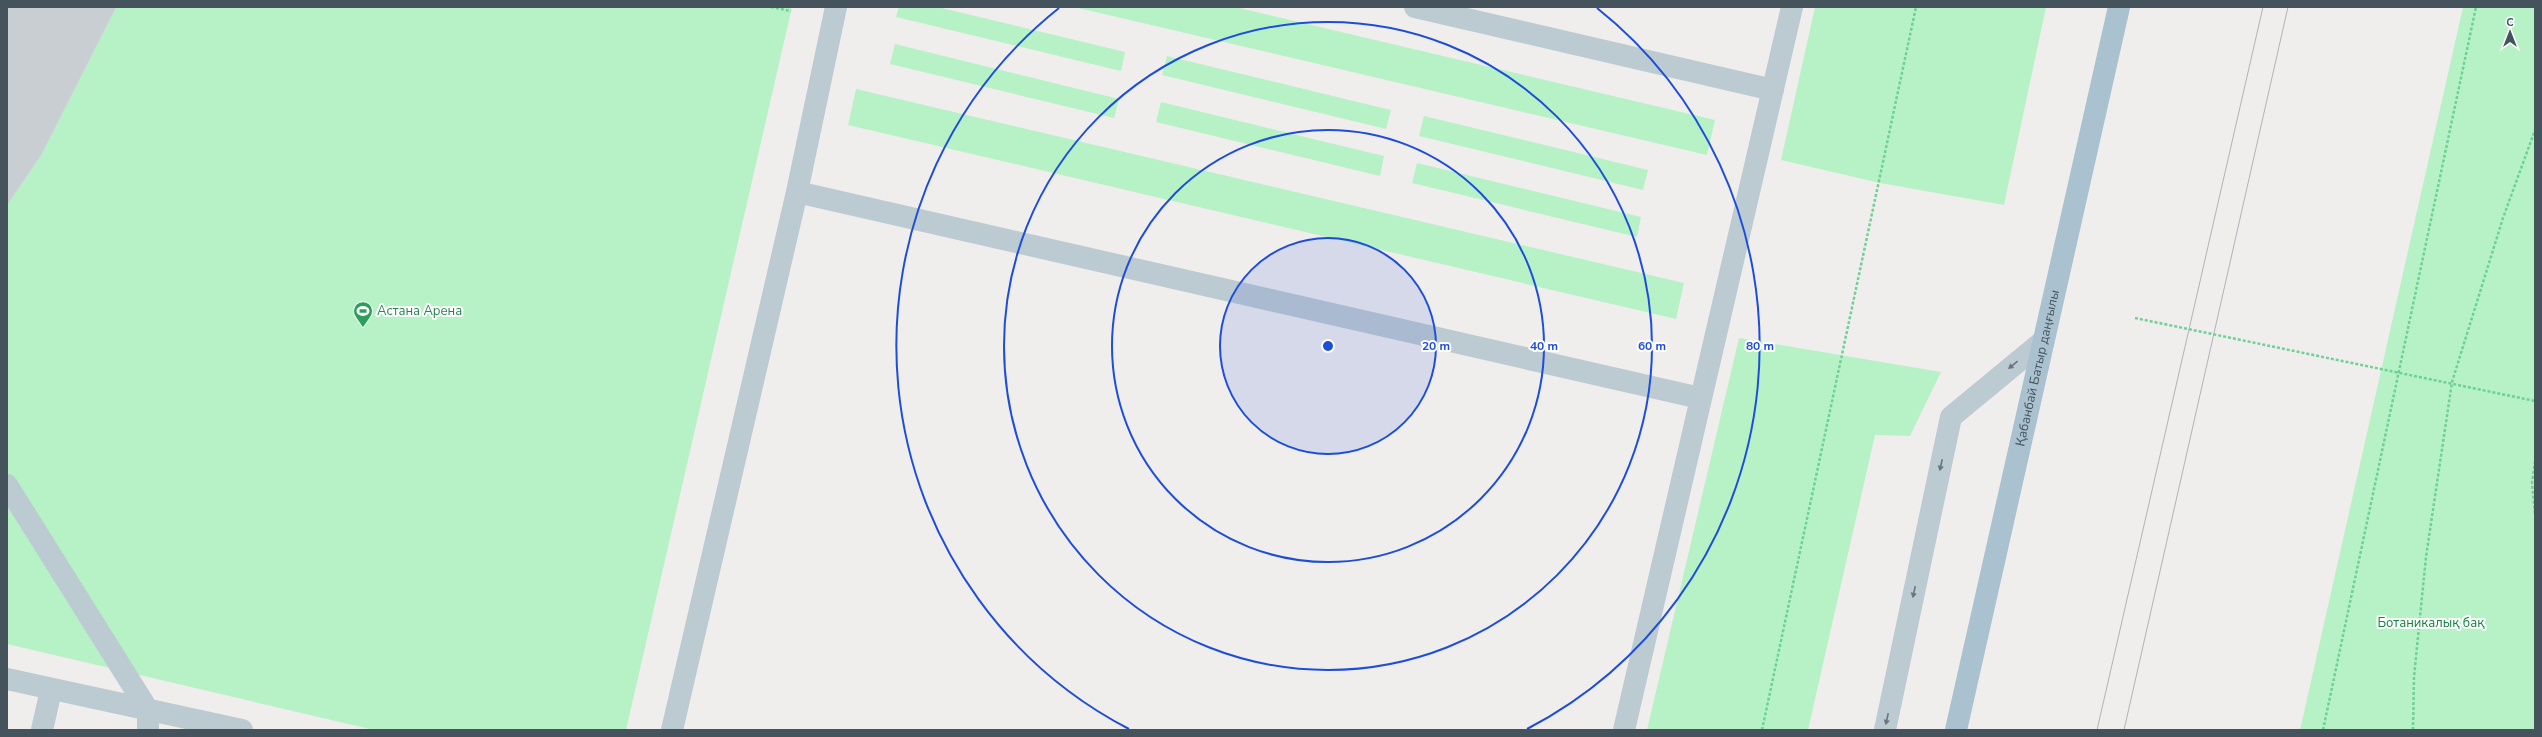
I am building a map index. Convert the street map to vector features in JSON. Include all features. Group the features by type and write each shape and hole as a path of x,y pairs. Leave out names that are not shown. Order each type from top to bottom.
{"main road":[{"name":"Қабанбай Батыр даңғылы","path":"1956,730 2119,7"}],"lane":[{"path":"672,730 797,192 836,7"},
{"path":"1415,7 1773,90"},
{"path":"1624,730 1792,7"},
{"path":"797,192 1700,398"},
{"path":"1885,730 1951,417 2044,341"},
{"path":"7,485 148,720"},
{"path":"7,680 51,690 148,720 242,730"},
{"path":"42,730 51,690"}],"path":[{"path":"772,7 791,11"},
{"path":"1762,730 1916,7"},
{"path":"2323,730 2476,7"},
{"path":"2413,730 2414,677 2426,557 2452,382 2504,218 2535,130"},
{"path":"2135,318 2399,371 2535,401"},
{"path":"2535,461 2532,483 2535,514"}],"green space":[{"name":"Астана Арена","path":"7,7 792,7 626,730 374,730 7,644"},
{"path":"899,7 938,7 1125,52 1121,71 896,17"},
{"path":"1074,7 1235,7 1715,120 1707,155"},
{"path":"1815,7 2046,7 2004,205 1880,183 1781,160"},
{"name":"Ботаникалық бақ","path":"2463,7 2535,7 2535,730 2300,730"},
{"path":"895,44 1119,99 1114,118 890,64"},
{"path":"1167,56 1391,110 1386,129 1162,75"},
{"path":"856,89 1684,283 1676,319 848,125"},
{"path":"1161,102 1384,156 1380,176 1156,122"},
{"path":"1424,116 1648,170 1643,190 1419,136"},
{"path":"1417,163 1641,217 1637,237 1412,183"},
{"path":"1739,338 1941,372 1910,436 1875,435 1808,730 1647,730"}],"building":[{"path":"7,7 116,7 41,155 7,205"}],"tram line":[{"path":"2097,730 2263,7"},
{"path":"2124,730 2288,7"}],"place":[{"name":"Астана Арена","path":"363,328"}]}
